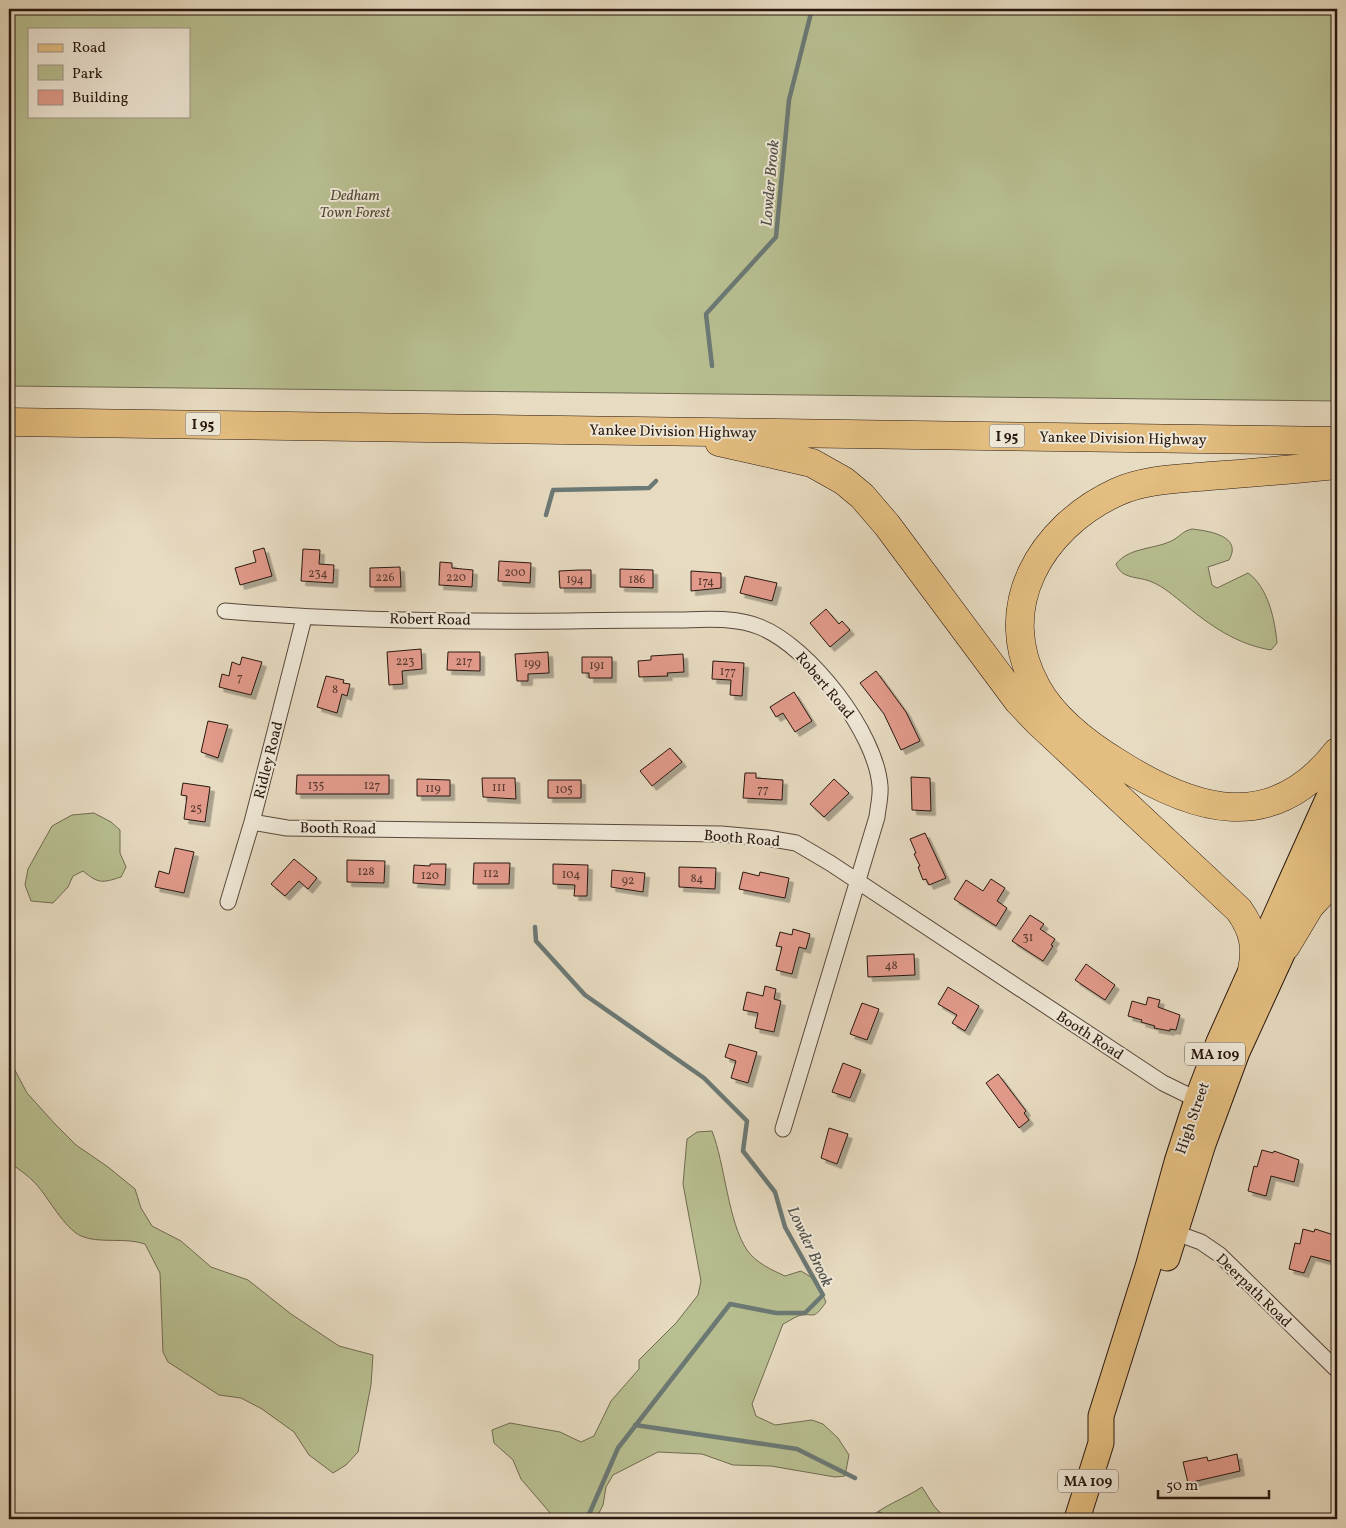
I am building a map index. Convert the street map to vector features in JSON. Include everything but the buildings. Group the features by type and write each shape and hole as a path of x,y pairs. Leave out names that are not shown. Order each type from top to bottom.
{"highway":[{"name":"Yankee Division Highway","path":"9,422 1337,441"},
{"path":"676,431 766,454 812,463 844,482 862,496 887,525 1018,701 1038,722 1239,910 1249,925 1254,942 1252,970"},
{"path":"1337,465 1158,481 1118,492 1075,518 1056,534 1041,554 1025,588 1020,622 1021,643 1028,668 1037,688 1058,716 1102,753 1146,780 1185,799 1222,807 1247,806 1275,800 1309,782 1337,752"},
{"path":"1286,946 1310,906 1337,877"}],"main road":[{"name":"High Street","path":"1077,1519 1101,1443 1117,1421 1168,1230 1206,1104 1252,970 1337,779"},
{"name":"High Street","path":"1206,1104 1237,1052 1337,834"}],"street":[{"name":"Robert Road","path":"225,611 304,618 557,621 725,619 760,627 787,641 816,668 852,713 874,758 880,787 877,817 783,1130"},
{"name":"Ridley Road","path":"228,902 252,822 304,618"},
{"name":"Booth Road","path":"252,822 287,828 712,834 767,838 796,843 857,881 1163,1084 1206,1104"},
{"name":"Deerpath Road","path":"1168,1230 1200,1242 1220,1255 1337,1370"}],"green space":[{"name":"Dedham Town Forest","path":"9,9 1337,9 1337,401 9,386"},
{"path":"1192,529 1215,533 1228,540 1232,545 1229,560 1208,567 1212,585 1217,588 1248,573 1261,587 1269,605 1274,624 1277,643 1271,650 1246,643 1224,633 1204,620 1161,586 1122,573 1116,564 1129,554 1168,542"},
{"path":"94,813 111,822 120,830 120,853 126,867 121,877 101,881 83,871 73,876 68,887 53,903 31,901 25,885 28,869 52,826 72,815"},
{"path":"9,1059 27,1093 55,1124 76,1145 135,1189 141,1208 152,1226 181,1241 211,1267 248,1280 291,1314 339,1346 373,1355 371,1385 358,1452 346,1465 333,1473 309,1455 294,1432 262,1409 241,1398 219,1395 168,1362 163,1352 160,1273 145,1244 129,1241 96,1240 81,1236 68,1226 33,1181 9,1162"},
{"path":"712,1131 735,1224 747,1250 770,1269 785,1276 801,1271 816,1280 826,1302 815,1314 798,1316 783,1324 752,1404 756,1416 775,1425 812,1420 823,1424 838,1438 849,1455 845,1476 835,1477 771,1466 733,1465 702,1454 658,1452 613,1475 606,1487 603,1505 596,1519 551,1519 551,1514 521,1479 513,1460 494,1443 492,1430 510,1423 560,1432 581,1442 594,1436 611,1401 639,1369 639,1360 676,1323 698,1295 701,1281 683,1184 687,1139 697,1132"},
{"path":"922,1487 934,1506 946,1519 868,1519 881,1510"}],"waterway":[{"name":"Lowder Brook","path":"712,366 706,314 776,237 789,100 812,9"},
{"name":"Lowder Brook","path":"546,515 553,490 649,488 656,481"},
{"name":"Lowder Brook","path":"535,927 536,941 585,995 704,1078 747,1121 743,1151 775,1192 785,1227 823,1295 805,1313 776,1313 730,1304 618,1448 587,1519"},
{"path":"635,1425 797,1449 855,1478"},
{"path":"880,1514 887,1519"}]}
